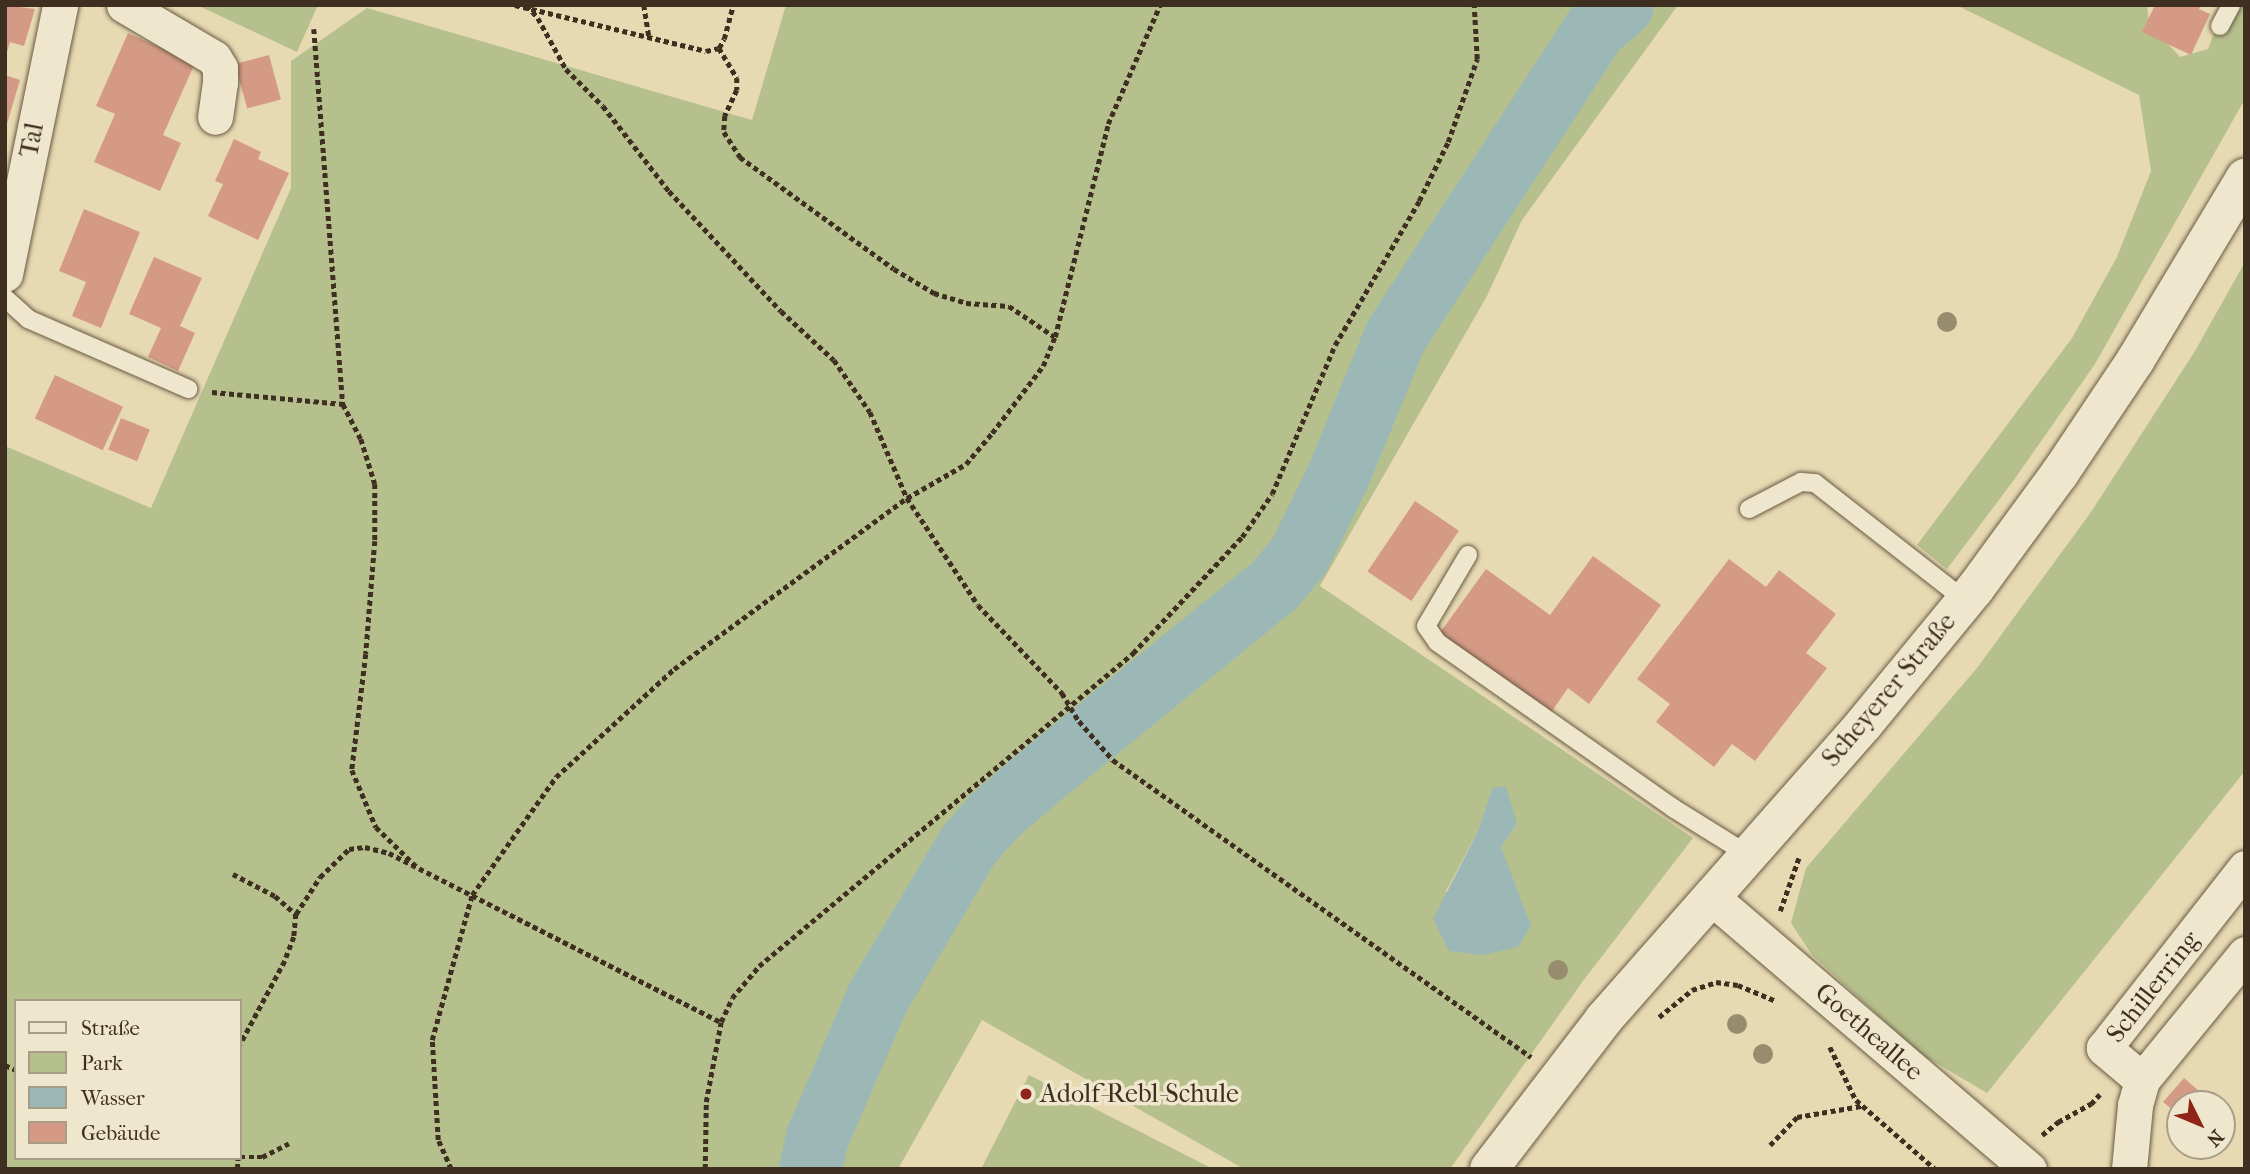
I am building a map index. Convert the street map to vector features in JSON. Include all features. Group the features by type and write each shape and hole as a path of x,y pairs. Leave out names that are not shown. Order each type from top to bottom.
{"street":[{"name":"Tal","path":"5,274 60,5"},
{"path":"124,5 214,58 220,68 215,117"},
{"name":"Scheyerer Straße","path":"1489,1169 1604,1019 1710,895 1864,724 1965,600 2060,473 2135,361 2245,178"},
{"name":"Schillerring","path":"2142,1080 2104,1048 2240,884"},
{"name":"Goetheallee","path":"1710,895 2029,1169"},
{"name":"Schillerring","path":"2129,1169 2135,1105 2142,1080 2245,954"}],"lane":[{"path":"2220,26 2231,5"},
{"path":"5,298 28,319 188,388"},
{"path":"1749,509 1801,482 1815,483 1965,600"},
{"path":"1468,555 1426,626 1437,642 1673,808 1747,854"}],"path":[{"path":"515,5 706,51 719,47 724,39 733,5"},
{"path":"644,5 649,37"},
{"path":"452,1169 438,1140 432,1040 472,895 556,777 664,678 906,498 966,464 1043,366 1055,337 1108,124 1160,5"},
{"path":"705,1169 706,1102 721,1022 732,998 759,966 1071,708 1133,653 1242,537 1272,494 1335,345 1419,201 1448,142 1477,59 1475,5"},
{"path":"527,7 538,18 566,69 603,106 670,191 781,311 834,360 870,412 906,498 978,605 1062,693 1079,721 1114,760 1532,1058 1541,1048"},
{"path":"314,29 343,404 361,439 375,484 368,629 352,770 376,827 417,867"},
{"path":"719,47 737,78 737,90 725,116 724,132 740,157 874,255 934,293 965,303 1009,306 1055,337"},
{"path":"188,388 248,398 343,404"},
{"path":"242,1041 285,961 294,937 296,914 320,877 349,849 365,848 389,853 721,1022"},
{"path":"233,874 275,896 296,914"},
{"path":"1654,1022 1683,996 1716,982 1738,985 1782,1005"},
{"path":"1823,1037 1861,1105 1935,1169"},
{"path":"1770,1144 1797,1117 1861,1105"},
{"path":"242,1158 262,1157 289,1143"}],"green space":[{"path":"197,5 318,5 297,52"},
{"path":"786,5 1678,5 1522,220 1487,296 1320,586 1693,838 1583,981 1450,1169 1244,1169 982,1020 898,1169 5,1169 5,446 151,508 291,188 291,61 367,8 752,120","holes":["1492,789 1517,824 1501,847 1445,893 1478,831"]},
{"path":"1956,5 2147,5 2149,23 2180,57 2208,49 2224,5 2245,5 2245,99 2095,364 2014,480 1947,569 1917,545 2072,338 2117,257 2151,171 2139,95"},
{"path":"2245,262 2245,771 1987,1093 1921,1054 1812,955 1791,923 1806,868 1977,668 2091,512 2195,351"},
{"path":"1029,1075 1213,1169 981,1169"}],"water":[{"path":"1506,786 1517,824 1501,847 1531,926 1518,947 1483,955 1449,951 1433,919 1478,831 1492,788"}],"building":[{"path":"5,5 35,9 24,46 10,42 6,55"},
{"path":"2155,5 2201,5 2199,9 2210,14 2191,55 2142,32"},
{"path":"128,33 195,63 163,135 181,143 160,191 94,162 115,114 96,106"},
{"path":"269,55 281,99 247,108 235,64"},
{"path":"5,75 20,80 6,127 5,127"},
{"path":"234,139 261,152 258,159 289,173 258,240 208,216 223,184 215,181"},
{"path":"84,209 140,232 101,328 72,316 86,282 59,271"},
{"path":"154,257 202,278 180,326 195,333 178,371 148,357 161,328 129,314"},
{"path":"55,375 123,407 103,450 35,419"},
{"path":"121,418 150,430 137,461 108,450"},
{"path":"1415,501 1459,531 1411,601 1367,571"},
{"path":"1593,556 1661,605 1589,704 1568,688 1550,714 1439,634 1486,569 1550,615"},
{"path":"1729,559 1766,587 1779,570 1836,614 1806,653 1827,668 1755,761 1732,744 1714,767 1656,722 1670,704 1637,679"},
{"path":"2184,1078 2198,1090 2174,1090"}],"waterway":[{"path":"1590,5 1595,28"},
{"path":"810,1169 817,1137 878,996 968,845 993,816 1037,778 1276,583 1299,555 1338,475 1395,336 1595,28 1622,5"}],"place":[{"name":"Adolf-Rebl-Schule","path":"1026,1094"}]}
